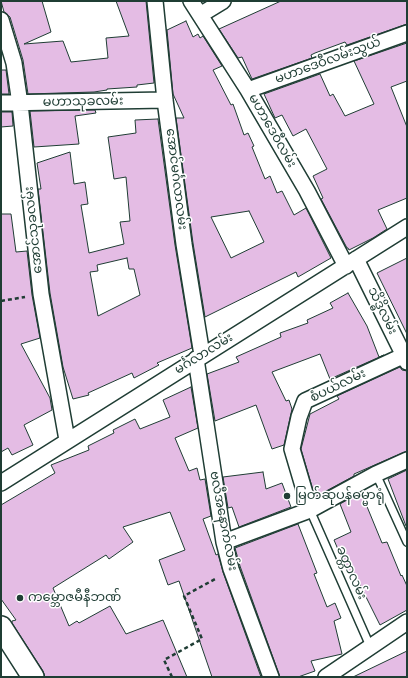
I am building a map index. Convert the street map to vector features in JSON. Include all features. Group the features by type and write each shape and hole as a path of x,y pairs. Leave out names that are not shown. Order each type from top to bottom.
{"street":[{"name":"အောင်မင်္ဂလာလမ်း","path":"155,1 165,100 199,357"},
{"name":"မဟာဒေဝီလမ်း","path":"191,1 248,90 307,191 351,262"},
{"path":"200,15 223,1"},
{"name":"အောင်သုခလမ်း","path":"1,20 14,63 41,294 67,440"},
{"name":"မဟာဒေဝီလမ်းသွယ်","path":"248,90 407,33"},
{"name":"မဟာသုခလမ်း","path":"1,103 20,104 165,100"},
{"name":"မင်္ဂလာလမ်း","path":"1,483 407,227"},
{"name":"သိဒ္ဓိလမ်း","path":"351,262 406,357"},
{"name":"ဗလီအနောက်လမ်း","path":"199,357 224,542 231,569 271,677"},
{"name":"စံပယ်လမ်း","path":"310,510 292,449 299,417 305,401 406,357"},
{"path":"224,542 310,510 376,474 407,460"},
{"path":"326,677 407,622"},
{"path":"1,627 33,677"}],"lane":[{"path":"376,474 407,542"},
{"name":"ခတ္တာလမ်း","path":"310,510 370,646"}],"path":[{"path":"1,301 41,294"},
{"path":"172,677 164,660 202,639 184,596 231,569"}],"building":[{"path":"1,1 42,1 51,32 24,44 63,41 71,62 108,58 106,38 129,36 116,1 146,1 154,83 137,85 137,87 107,89 94,92 28,94 23,60 10,17 4,12"},
{"path":"281,1 407,1 407,24 347,45 345,42 315,53 311,55 312,58 252,79 242,57 238,58 219,29"},
{"path":"186,21 193,37 198,34 200,38 203,36 222,66 213,70 231,105 233,104 244,135 248,133 265,179 270,176 277,193 282,191 294,215 306,208 331,258 298,277 296,272 205,317 193,243 176,118 184,118 173,94 167,30","holes":["249,211 264,242 231,258 211,217"]},
{"path":"407,43 407,81 391,87 407,127 407,198 378,210 387,229 349,250 321,199 323,198 313,176 327,169 306,129 293,136 282,115 275,118 264,94 320,74 330,96 333,94 345,116 374,104 354,61"},
{"path":"1,70 6,70 9,94 1,94"},
{"path":"95,110 96,113 75,116 79,144 34,147 30,111"},
{"path":"1,112 12,112 13,126 1,127"},
{"path":"158,119 175,245 192,348 157,363 159,365 134,378 132,373 88,393 89,395 73,399 63,367 50,293 38,189 41,189 37,163 70,152 74,184 85,182 88,204 81,205 89,253 124,244 120,222 130,221 126,177 114,179 108,137 136,133 135,120","holes":["127,258 129,269 134,269 140,295 98,316 90,272 98,271 97,265"]},
{"path":"1,214 11,214 16,252 27,251 32,295 40,338 21,344 50,398 52,410 24,425 33,445 12,455 8,448 1,452"},
{"path":"407,258 407,334 377,273"},
{"path":"348,293 367,326 379,357 384,355 330,379 320,354 272,372 286,401 289,400 292,409 284,445 272,449 256,405 215,421 207,374 239,362 236,357 281,337 280,333 308,323 307,320 333,308 330,303"},
{"path":"400,367 402,370 407,371 407,451 354,474 354,476 315,497 301,449 310,414 339,399 337,396"},
{"path":"191,387 198,428 175,438 189,471 197,468 200,480 205,479 211,516 203,519 216,555 218,554 223,572 261,677 212,677 179,581 168,585 159,560 185,550 170,512 123,527 133,542 109,559 106,555 53,588 69,626 77,621 79,623 110,606 126,634 163,620 187,677 45,677 43,671 12,623 12,621 16,620 1,599 1,505 55,473 51,465 89,450 88,446 114,433 113,430 135,419 140,429 170,417 163,400"},
{"path":"407,470 407,526 406,526 388,479"},
{"path":"263,472 266,489 282,483 291,507 239,527 232,507 228,508 223,477"},
{"path":"361,492 382,543 387,542 401,576 402,575 407,586 407,610 380,625 353,571 348,573 334,540 351,532 340,504"},
{"path":"298,524 317,573 314,574 327,607 335,603 341,618 334,621 342,654 311,661 315,671 298,677 280,677 240,566 235,548"},
{"path":"407,651 407,677 353,677"}],"place":[{"name":"မြတ်ဆုပန်ဓမ္မာရုံ","path":"287,496"},
{"name":"ကမ္ဘောဇမီနီဘဏ်","path":"20,598"}]}
